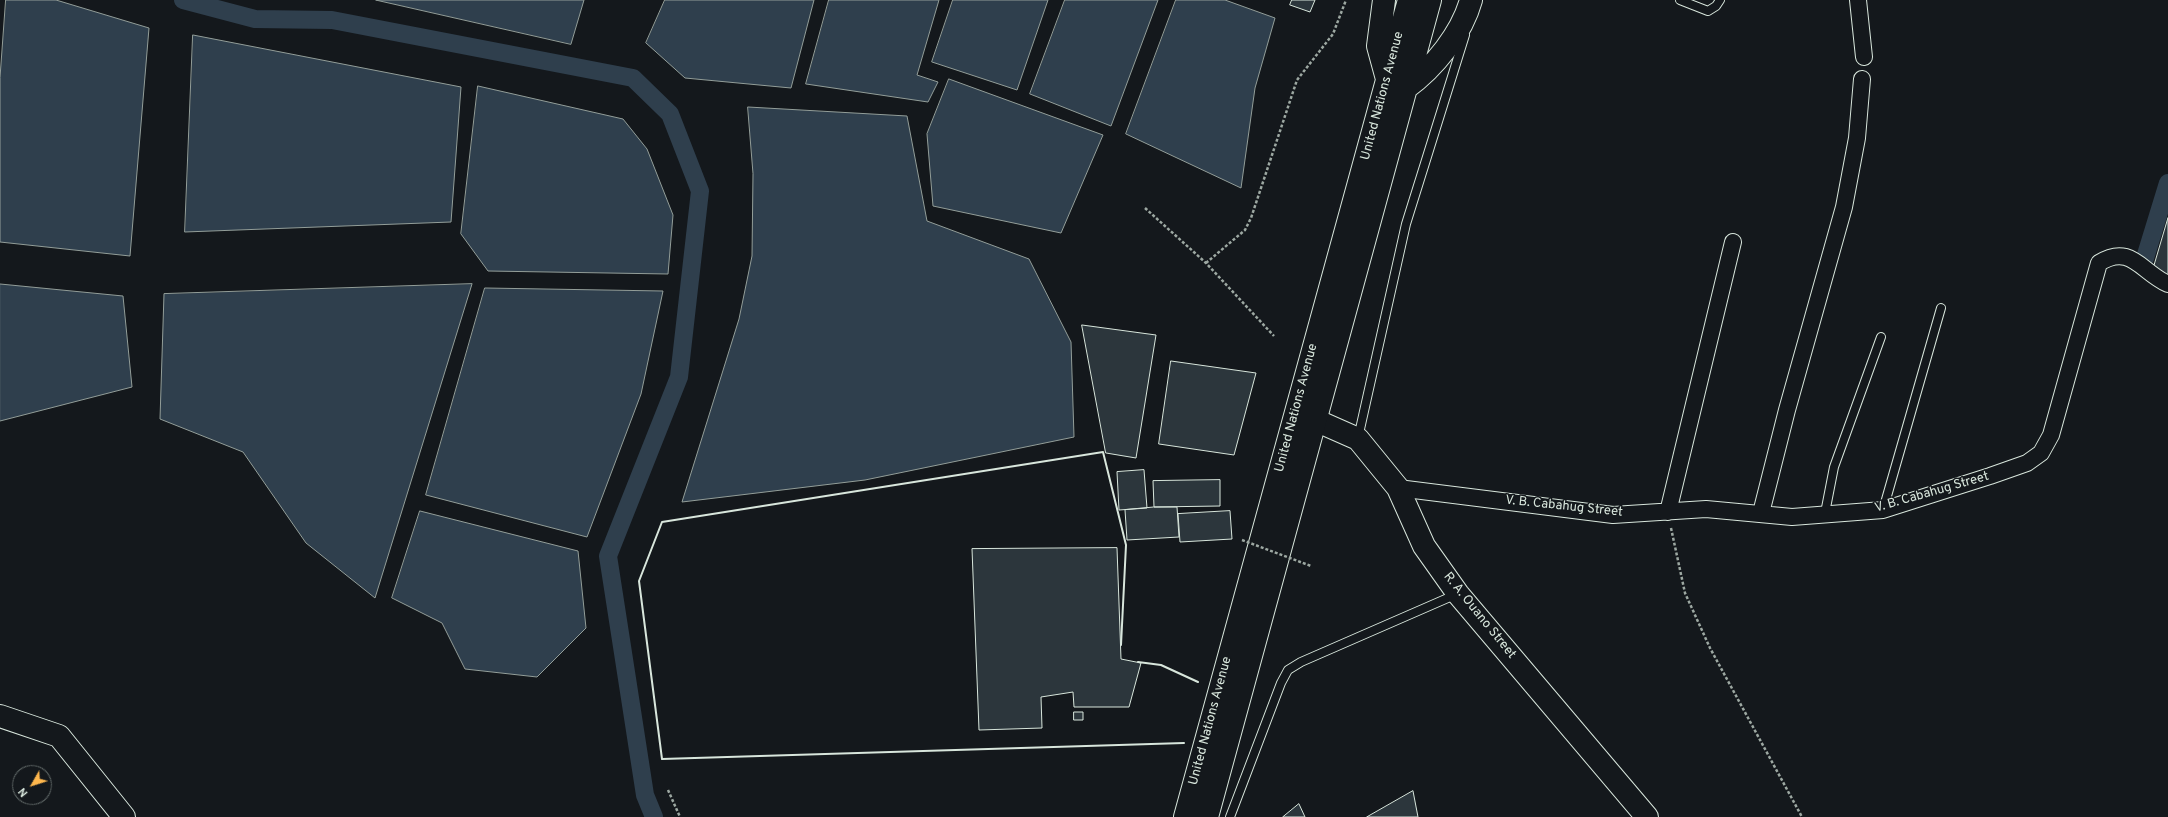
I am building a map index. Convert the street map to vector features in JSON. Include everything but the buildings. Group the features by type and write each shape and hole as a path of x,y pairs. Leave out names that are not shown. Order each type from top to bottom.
{"main road":[{"path":"1384,0 1378,46 1396,84 1423,76 1434,65 1469,7"},
{"name":"United Nations Avenue","path":"1207,817 1315,420 1396,84 1409,0"},
{"name":"United Nations Avenue","path":"1185,817 1396,84 1430,0"},
{"name":"R. A. Ouano Street","path":"1315,420 1358,439 1398,488 1424,546 1458,594 1647,817"},
{"path":"0,716 59,736 124,817"}],"street":[{"path":"1858,0 1864,57"},
{"path":"1761,513 1787,410 1844,207 1857,138 1862,79"},
{"path":"1668,512 1732,242"},
{"name":"V. B. Cabahug Street","path":"1398,488 1613,515 1706,509 1792,517 1825,513 1883,510 2027,463 2041,454 2051,435 2099,263 2113,256 2130,257 2158,279 2168,284"}],"lane":[{"path":"1680,0 1708,11 1716,6 1720,0"},
{"path":"1358,439 1406,224 1466,30 1469,7"},
{"path":"1883,510 1941,308"},
{"path":"1825,513 1834,467 1881,337"},
{"path":"1230,817 1281,683 1288,670 1308,659 1458,594"}],"path":[{"path":"1206,263 1245,230 1251,218 1298,80 1333,34 1346,0"},
{"path":"1145,208 1206,263 1274,336"},
{"path":"1668,512 1676,558 1685,593 1710,648 1802,817"},
{"path":"1242,540 1311,566"},
{"path":"668,790 680,817"}],"water":[{"path":"6,0 56,0 149,28 130,256 0,242 0,78"},
{"path":"376,0 584,0 571,44"},
{"path":"665,0 814,0 791,88 685,78 646,43"},
{"path":"829,0 939,0 917,75 938,82 928,102 806,84"},
{"path":"953,0 1048,0 1017,90 932,62"},
{"path":"1065,0 1158,0 1111,126 1030,94"},
{"path":"1176,0 1225,0 1275,18 1255,88 1241,188 1126,134"},
{"path":"193,35 461,87 451,222 185,232"},
{"path":"949,79 1103,135 1061,233 933,206 927,134"},
{"path":"478,86 623,119 647,149 673,215 668,274 488,271 461,234"},
{"path":"748,107 907,116 927,221 1029,259 1071,342 1074,437 865,480 682,502 739,319 752,256 753,174"},
{"path":"0,284 123,296 132,387 0,421"},
{"path":"472,284 375,598 306,543 243,452 160,419 164,294"},
{"path":"485,288 663,291 641,394 587,537 426,495"},
{"path":"420,511 578,551 586,628 537,677 465,669 442,623 392,598"}],"waterway":[{"path":"183,0 255,19 332,20 633,78 670,114 700,191 679,377 608,556 645,795 654,817"},
{"path":"2145,258 2168,183"}],"wall":[{"path":"1121,645 1126,545 1103,452 662,522 639,581 662,759 1184,743"},
{"path":"1138,662 1161,665 1198,682"}]}
